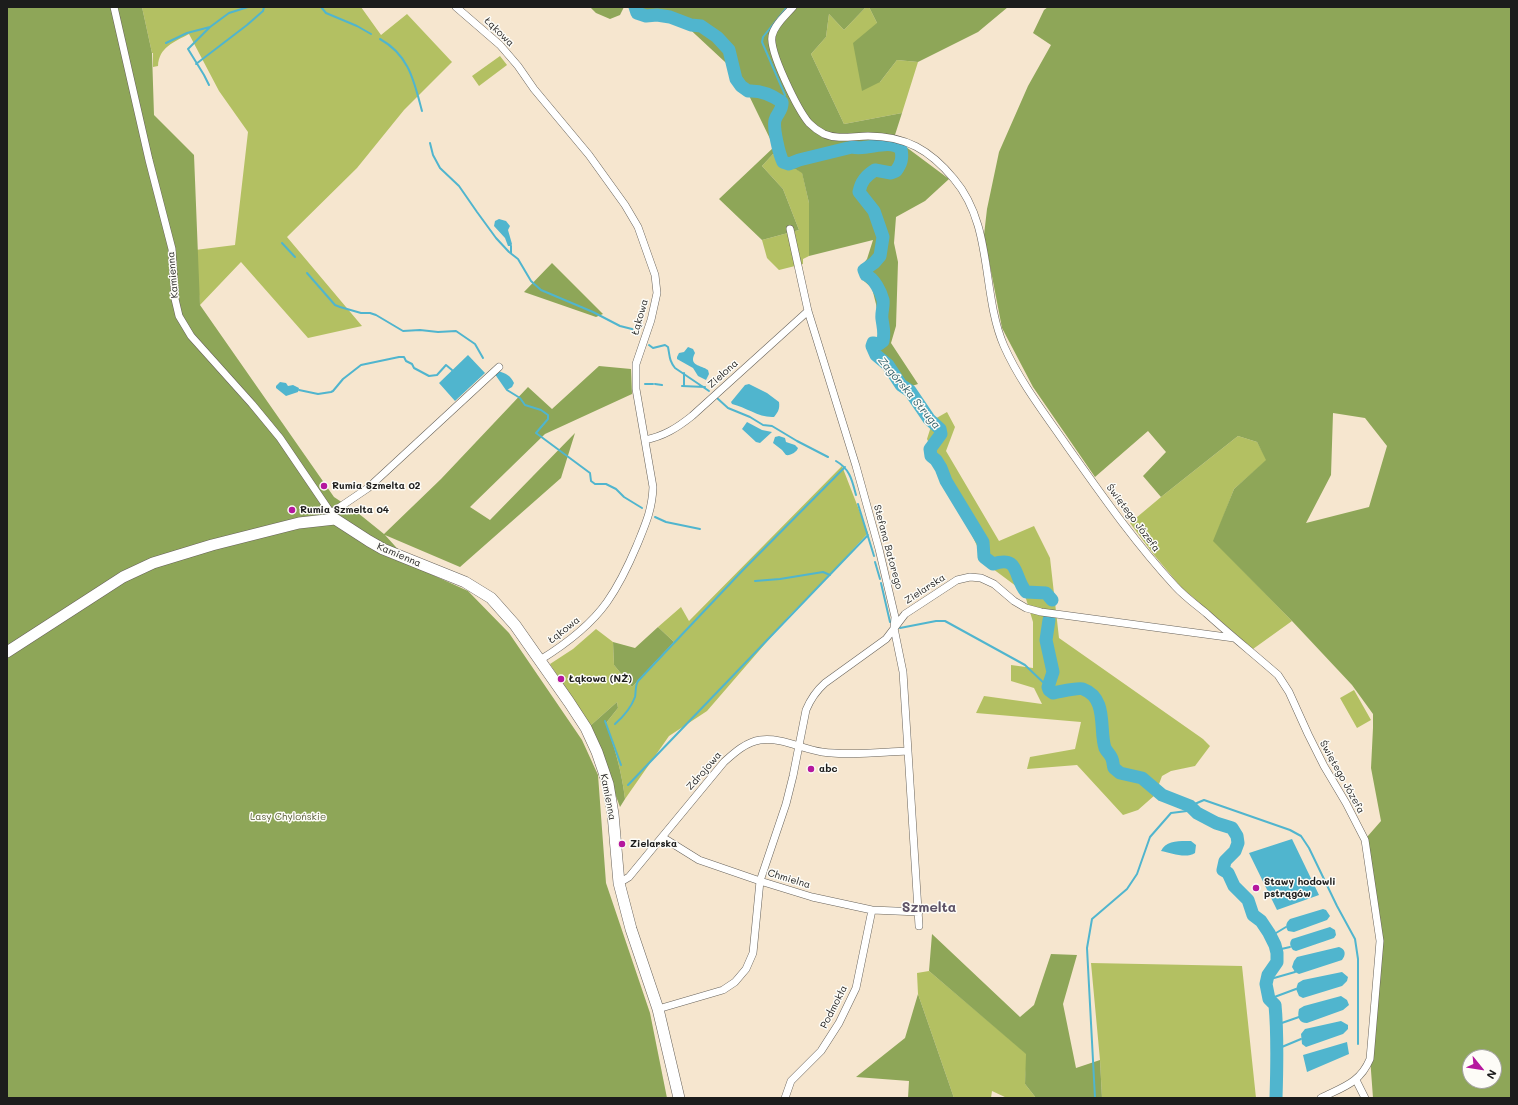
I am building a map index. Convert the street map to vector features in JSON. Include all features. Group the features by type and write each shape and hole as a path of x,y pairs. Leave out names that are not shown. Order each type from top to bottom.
{"street":[{"name":"Kamienna","path":"114,7 149,160 172,249 175,299 179,316 191,336 252,404 280,438 333,516 383,549 465,582 483,591 499,605 515,625 586,728 602,764 611,800 619,883 631,928 658,1009 679,1098"},
{"name":"Łąkowa","path":"456,7 500,45 518,66 534,89 589,155 625,205 638,227 655,275 657,293 651,320 636,364 636,389 653,487 653,502 633,554 608,602 566,643 540,660"},
{"name":"Świętego Józefa","path":"793,7 774,30 772,42 774,52 799,108 810,123 818,130 833,137 882,137 903,140 924,152 953,177 969,204 982,237 991,296 1000,333 1014,366 1027,388 1124,525 1152,561 1177,588 1278,675 1289,692 1321,760 1346,803 1364,840 1380,941 1370,1059 1365,1070 1356,1080 1321,1098"},
{"name":"Stefana Batorego","path":"790,230 808,311 842,419 879,549 895,617 894,628 903,672 919,926"},
{"name":"Zielona","path":"645,440 660,437 678,428 808,311"},
{"path":"7,652 107,587 146,566 174,556 292,525 333,516 368,488 499,367"},
{"name":"Zielarska","path":"658,1009 723,990 735,982 746,969 753,953 760,881 786,804 806,710 810,699 818,689 886,639 905,614 957,580 970,577 981,578 994,584 1014,601 1026,608 1042,612 1235,639"},
{"name":"Zdrojowa","path":"619,883 629,877 724,762 749,744 760,740 774,740 822,752 848,754 908,751"},
{"name":"Chmielna","path":"662,837 699,860 812,897 872,910 919,912"},
{"name":"Podmokła","path":"785,1098 791,1081 821,1051 839,1023 856,988 872,910"},
{"path":"1356,1080 1365,1098"}],"green space":[{"name":"Lasy Chylońskie","path":"7,7 142,7 152,53 154,115 194,155 200,305 334,497 358,513 384,534 441,479 528,387 552,409 599,366 631,369 632,394 545,434 470,507 490,520 575,433 561,478 460,567 385,535 413,566 468,591 509,633 582,740 598,775 606,883 650,1013 667,1098 7,1098"},
{"path":"142,7 361,7 381,35 407,14 452,62 404,110 357,168 287,237 362,326 308,338 241,262 200,305 195,250 235,245 248,132 219,91 189,34 168,46 161,54 158,66 153,67 153,53"},
{"path":"590,7 624,7 620,15 610,19 596,13"},
{"path":"629,7 866,7 844,30 829,14 826,37 811,54 844,124 902,113 894,138 949,179 925,201 896,217 894,243 898,262 896,326 891,343 918,384 912,386 892,375 876,349 881,331 876,304 872,288 864,281 860,268 867,259 873,240 809,256 809,203 802,173 784,165 773,154 762,166 783,189 799,230 762,240 719,199 774,147 739,75 682,22 641,20"},
{"path":"866,7 869,7 877,23 880,82 897,60 918,62 902,113 844,124 811,54 826,37 829,14 844,30"},
{"path":"869,7 1008,7 978,32 918,62 897,60 880,82 862,91 853,43 877,23"},
{"path":"1048,7 1511,7 1511,1098 1373,1098 1370,1057 1382,943 1367,837 1381,821 1371,768 1373,714 1352,685 1292,621 1213,541 1234,489 1266,460 1257,442 1238,436 1161,497 1143,476 1166,452 1148,431 1095,477 1033,387 1002,328 984,235 987,209 999,152 1028,86 1051,45 1033,33 1044,10","holes":["1333,413 1365,418 1387,446 1369,507 1306,523 1331,475"]},
{"path":"500,56 507,65 479,86 472,76"},
{"path":"773,154 784,165 802,172 809,203 809,256 803,259 803,264 779,270 767,258 762,240 799,230 783,189 762,166"},
{"path":"552,263 603,314 596,317 524,292"},
{"path":"947,412 955,427 946,451 999,541 1034,526 1050,558 1059,638 1203,739 1210,746 1195,766 1171,771 1162,776 1155,795 1138,810 1123,815 1077,765 1027,769 1030,757 1075,749 1081,722 976,713 984,696 1042,704 1034,688 1011,681 1011,665 1033,668 1033,622 1024,592 985,563 927,439 933,420"},
{"path":"1238,436 1257,442 1267,460 1234,489 1214,541 1292,621 1253,649 1181,587 1130,523"},
{"path":"842,466 868,533 830,575 790,615 707,711 669,736 625,799 618,761 606,723 618,708 617,702 590,726 550,664 573,649 596,629 613,642 614,665 632,687 674,642 658,627 681,607 689,621"},
{"path":"658,627 674,642 632,687 614,665 613,642 635,648"},
{"path":"1354,690 1371,720 1357,728 1340,698"},
{"path":"617,702 618,708 606,723 618,761 624,789 625,799 620,807 590,726"},
{"path":"932,934 1020,1017 1034,1005 1051,954 1077,955 1063,1004 1076,1068 1100,1060 1102,1098 1036,1098 1025,1084 1026,1054 929,971"},
{"path":"1091,963 1242,966 1256,1098 1102,1098"},
{"path":"929,971 1027,1054 1025,1084 1036,1098 1007,1098 992,1091 991,1098 954,1098 918,994 917,973"},
{"path":"918,994 954,1098 908,1098 909,1081 856,1077 905,1038"}],"water":[{"path":"499,219 506,221 510,226 508,230 512,244 511,246 508,246 505,238 494,226 495,221"},
{"path":"688,347 693,349 695,353 693,357 694,363 708,370 709,374 706,380 698,376 693,368 677,359 679,353 684,352"},
{"path":"468,355 485,373 455,401 439,383"},
{"path":"498,371 510,376 514,383 512,387 507,390 496,374"},
{"path":"280,382 286,383 288,386 293,385 299,388 298,392 286,396 276,388"},
{"path":"749,384 767,393 779,402 777,414 774,417 763,416 732,404 731,402 745,385"},
{"path":"747,422 762,430 772,432 760,443 756,442 742,429"},
{"path":"779,436 785,438 786,442 795,445 798,448 796,451 786,455 773,443 775,437"},
{"path":"1292,839 1319,895 1277,910 1249,853"},
{"path":"1178,841 1191,841 1196,845 1195,853 1191,855 1178,855 1161,851 1163,847 1170,843"},
{"path":"1323,909 1326,910 1330,916 1327,920 1294,932 1288,931 1286,928 1286,925 1290,919"},
{"path":"1330,927 1335,930 1336,935 1334,938 1296,951 1291,947 1290,943 1292,939"},
{"path":"1339,947 1345,952 1342,960 1299,974 1295,972 1292,967 1297,957"},
{"path":"1342,972 1348,977 1347,981 1342,986 1303,998 1299,996 1296,989 1298,983 1303,980"},
{"path":"1341,996 1347,1000 1349,1005 1343,1010 1307,1023 1300,1021 1298,1015 1299,1009 1304,1006"},
{"path":"1341,1021 1348,1025 1348,1029 1343,1034 1306,1047 1302,1044 1301,1034 1305,1029"},
{"path":"1347,1042 1349,1054 1307,1072 1303,1055"}],"waterway":[{"path":"166,43 187,33 210,27 229,13 248,7"},
{"path":"196,64 247,25 263,11 264,7"},
{"path":"321,7 326,13 357,26 371,34"},
{"name":"Zagórska Struga","path":"635,7 637,13 646,16 657,15 670,17 691,25 701,26 717,37 729,50 736,79 741,86 748,91 757,91 774,97 782,102 782,107 775,120 775,129 783,162 789,164 799,160 852,147 858,148 890,145 901,149 901,161 896,171 891,173 875,170 864,179 859,192 874,211 883,237 880,256 874,263 864,270 866,275 872,279 877,286 883,300 883,341 879,344 873,343 872,346 876,355 888,365 901,385 910,391 929,419 940,429 941,434 930,449 931,456 936,460 941,468 946,481 983,542 984,557 993,564 1008,562 1015,569 1026,592 1046,593 1052,600"},
{"path":"782,102 785,95 762,42 763,37 787,7"},
{"path":"209,85 188,49 210,27"},
{"path":"380,39 390,45 404,61 413,79 422,111"},
{"path":"430,143 433,155 440,168 459,186 496,238 518,259 531,281 541,290 593,312 620,326 632,329 638,335"},
{"path":"282,243 295,257"},
{"path":"511,246 511,253"},
{"path":"307,273 335,305 361,313 376,315 403,331 456,331 475,344 483,358"},
{"path":"649,345 653,348 665,345 668,347 671,360 675,368 709,391"},
{"path":"299,390 318,394 331,392 343,379 361,365 399,357 404,357 406,361 412,364 414,368 429,376 437,375 446,365 452,370"},
{"path":"684,373 684,386"},
{"path":"496,374 507,390 520,398 525,405 541,410 548,415 548,419 536,433 590,473 591,481 595,484 606,484 616,489 624,497 642,508"},
{"path":"645,384 653,384"},
{"path":"655,384 662,385"},
{"path":"682,386 705,387"},
{"path":"717,398 728,408 750,417 763,425 772,426 828,457"},
{"path":"836,461 847,471 852,480 856,495"},
{"path":"615,724 631,705 635,697 638,681 742,571 845,467"},
{"path":"858,504 874,556"},
{"path":"655,517 666,522 700,529"},
{"path":"628,785 868,535"},
{"path":"875,562 880,579"},
{"path":"755,581 780,579 823,572 830,575"},
{"path":"881,583 890,622"},
{"name":"Zagórska Struga","path":"1049,620 1046,640 1053,672 1048,687 1049,690 1053,693 1073,689 1083,689 1091,693 1096,699 1099,707 1103,741 1105,748 1113,761 1114,768 1120,773 1142,778 1162,795 1190,806 1197,813 1216,823 1232,828 1237,836 1238,843 1235,851 1225,861 1223,870 1228,873 1234,886 1248,900 1253,915 1261,921 1269,933 1277,953 1277,962 1268,975 1266,984 1269,999 1275,1005 1277,1040 1276,1098"},
{"path":"900,628 936,621 945,621 1025,665 1048,687"},
{"path":"605,721 621,765"},
{"name":"Zagórska Struga","path":"1095,1098 1087,948 1092,919 1127,889 1137,874 1150,837 1171,813 1187,811 1190,806 1204,800 1290,830 1301,836 1309,848 1355,939 1358,959 1358,1044"},
{"path":"1271,936 1286,927"},
{"path":"1277,950 1290,947"},
{"path":"1267,980 1295,972"},
{"path":"1269,999 1296,989"},
{"path":"1276,1025 1299,1017"},
{"path":"1277,1049 1301,1039"}],"place":[{"name":"Rumia Szmelta 02","path":"324,486"},
{"name":"Rumia Szmelta 04","path":"292,510"},
{"name":"Łąkowa (NŻ)","path":"561,679"},
{"name":"abc","path":"811,769"},
{"name":"Zielarska","path":"622,844"},
{"name":"Stawy hodowli pstrągów","path":"1256,888"}],"district":[{"name":"Szmelta","path":"929,908"}]}
